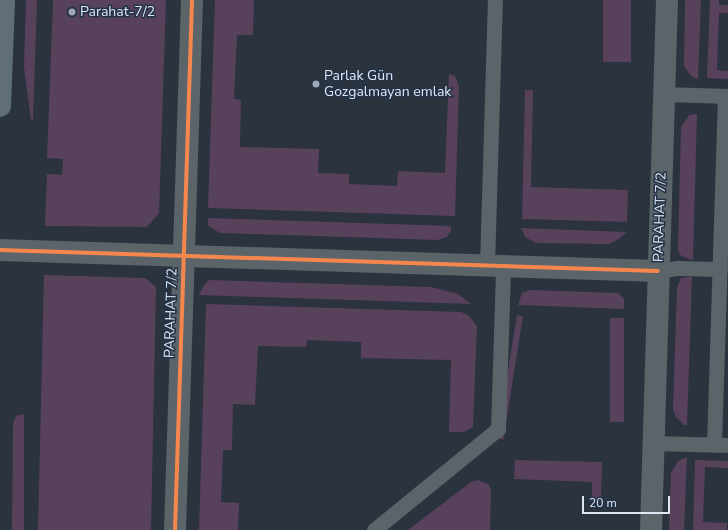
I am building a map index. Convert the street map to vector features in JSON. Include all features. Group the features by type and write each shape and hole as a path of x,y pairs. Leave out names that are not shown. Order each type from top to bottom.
{"main road":[{"path":"0,106 4,0"}],"street":[{"name":"PARAHAT 7/2","path":"175,530 192,0"},
{"name":"PARAHAT 7/2","path":"651,530 666,0"},
{"path":"0,250 658,271"}],"lane":[{"path":"374,530 498,429 495,266 495,0"},
{"path":"654,442 721,445 720,269 726,96 664,94"},
{"path":"658,271 678,268 720,269"}],"shaded area":[{"path":"26,0 37,0 33,120 31,120 24,67"},
{"path":"53,0 166,0 159,213 147,227 45,226 47,174 62,175 63,159 47,158"},
{"path":"215,0 254,0 253,35 237,35 234,99 241,100 240,147 319,149 318,173 349,174 349,184 397,186 398,171 445,173 449,74 455,76 459,86 455,216 208,208"},
{"path":"603,0 631,0 631,62 603,62"},
{"path":"685,0 701,0 698,79 691,76 684,66"},
{"path":"710,0 719,0 719,5 728,5 728,13 719,13 717,70 728,71 728,79 707,78"},
{"path":"525,90 533,90 531,187 628,190 627,222 522,219"},
{"path":"697,114 693,260 680,255 678,249 681,127 689,115"},
{"path":"208,218 451,226 451,231 447,237 438,240 220,233 208,226"},
{"path":"521,228 627,232 619,239 609,244 536,243 525,237"},
{"path":"44,275 145,278 156,287 151,530 38,530"},
{"path":"692,277 687,425 684,425 676,417 673,409 677,287 681,278"},
{"path":"209,280 431,287 458,294 471,304 199,295 204,285"},
{"path":"530,290 618,293 624,299 624,309 518,305 522,293"},
{"path":"206,304 461,312 468,315 477,326 473,427 464,432 449,432 451,360 361,358 361,342 307,340 306,347 258,346 255,405 233,404 232,450 223,450 221,502 239,503 238,530 199,530"},
{"path":"517,315 523,316 503,439 497,438"},
{"path":"610,318 624,318 624,422 610,422"},
{"path":"24,414 24,530 12,530 13,423 16,416"},
{"path":"687,457 684,530 669,530 671,473 678,461"},
{"path":"515,460 602,462 601,503 592,503 592,482 514,479"},
{"path":"695,460 728,461 728,468 705,467 703,522 727,523 727,530 693,530"},
{"path":"478,480 489,485 491,491 490,530 408,530 471,482"}],"cycle path":[{"path":"175,530 192,0"},
{"path":"0,250 658,271"}],"place":[{"name":"Parahat-7/2","path":"72,12"},
{"name":"Parlak Gün Gozgalmayan emlak","path":"316,84"}]}
